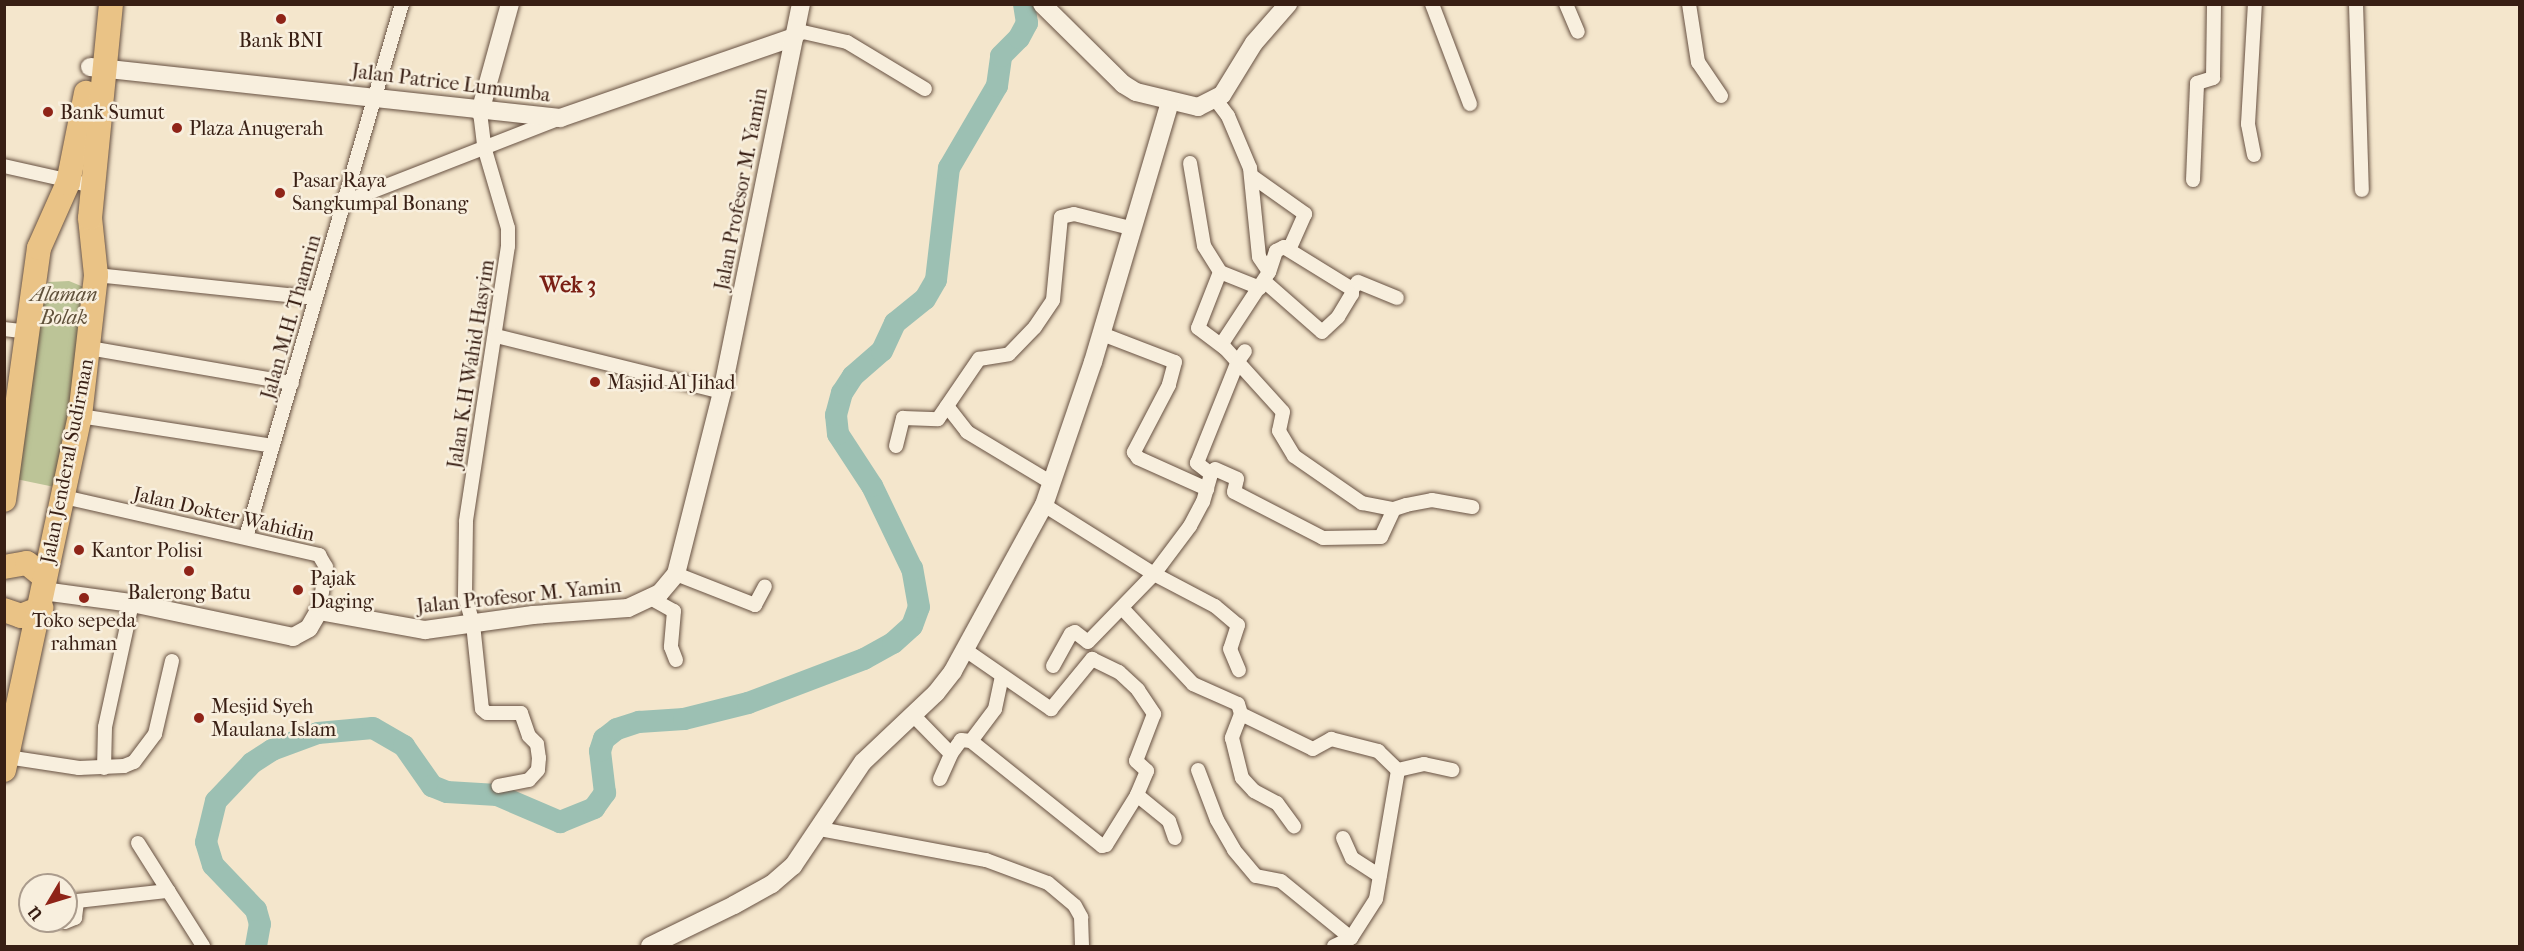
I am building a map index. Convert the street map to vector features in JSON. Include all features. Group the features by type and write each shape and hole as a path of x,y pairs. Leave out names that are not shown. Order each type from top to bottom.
{"highway":[{"name":"Jalan Jenderal Sudirman","path":"6,764 64,497 80,416 89,348 96,275 90,218 97,68 96,4"},
{"name":"Jalan Jenderal Sudirman","path":"4,500 16,330 39,248 68,183 111,4"},
{"path":"54,210 90,218"},
{"path":"4,567 27,563 42,592 21,616 4,610"}],"street":[{"name":"Jalan M.H. Thamrin","path":"246,537 402,4"},
{"path":"480,112 510,4"},
{"name":"Jalan Profesor M. Yamin","path":"319,611 414,630 532,615 628,608 652,599 676,574 722,392 801,4"},
{"path":"1045,7 1123,84 1170,102 1198,107 1216,100 1265,28 1288,4"},
{"path":"1432,4 1470,104"},
{"path":"1566,4 1578,32"},
{"path":"1689,4 1698,62 1721,96"},
{"path":"2193,180 2197,83 2213,78 2214,4"},
{"path":"2254,155 2248,114 2255,4"},
{"path":"2356,4 2362,190"},
{"path":"794,37 803,32 847,42 925,89"},
{"name":"Jalan Patrice Lumumba","path":"97,68 375,96 480,112 560,118 794,37"},
{"path":"1216,100 1228,116 1253,177 1259,257 1264,280"},
{"path":"650,946 772,884 793,866 863,762 936,693 964,649 1044,506 1102,334 1130,228 1170,102"},
{"name":"Jalan K.H Wahid Hasyim","path":"480,112 485,150 508,228 506,277 466,522 463,576 473,624 482,710 521,713 529,736 539,747 539,766 533,777 499,786"},
{"path":"345,202 485,150 560,118"},
{"path":"1190,163 1204,246 1220,272 1264,280 1322,332 1349,301 1352,289 1358,282 1397,298"},
{"path":"4,166 68,183 93,186"},
{"path":"1253,177 1305,214 1289,250"},
{"path":"896,446 903,418 935,420 979,359 1013,352 1049,308 1062,216 1074,214 1130,228"},
{"path":"1221,345 1264,280 1280,247 1289,250 1352,289"},
{"path":"1220,272 1197,325 1221,345 1241,356 1283,412 1279,431 1294,456 1362,503 1394,509 1432,500 1472,507"},
{"path":"96,275 316,298"},
{"path":"1102,334 1175,362 1169,385 1134,452 1138,458 1207,489"},
{"path":"496,336 722,392"},
{"path":"89,348 291,383"},
{"path":"1211,474 1197,463 1241,356"},
{"path":"947,406 969,434 1052,483"},
{"path":"80,416 273,446"},
{"path":"1053,666 1071,634 1075,632 1088,642 1154,574 1190,526 1215,469 1237,479 1234,492 1323,538 1381,537 1394,509"},
{"name":"Jalan Dokter Wahidin","path":"64,497 246,537 322,557 326,567 319,611"},
{"path":"1044,506 1154,574 1215,606 1238,625 1230,649 1239,670"},
{"path":"676,574 755,605 765,586"},
{"path":"42,592 132,603 293,637 309,628 319,611"},
{"path":"652,599 674,611 671,647 676,660"},
{"path":"104,768 105,727 132,603"},
{"path":"1122,608 1193,684 1210,694 1233,700 1241,714 1313,749 1332,740 1378,751 1398,770"},
{"path":"940,779 951,754 961,740 971,741 1102,846 1137,795 1147,771 1136,761 1154,714 1138,690 1119,672 1092,659 1051,709 964,649"},
{"path":"6,764 104,768 129,764 149,745 172,660"},
{"path":"971,741 995,709 1002,677"},
{"path":"1241,714 1232,738 1242,777 1254,791 1277,803 1294,826"},
{"path":"913,715 951,754"},
{"path":"1398,770 1424,764 1452,770"},
{"path":"1198,770 1216,819 1234,850 1256,876 1281,881 1351,938"},
{"path":"1334,946 1351,938 1376,899 1398,770"},
{"path":"1137,795 1169,821 1175,838"},
{"path":"820,829 986,860 1048,883 1075,906 1081,917 1082,946"},
{"path":"1343,838 1352,858 1380,876"},
{"path":"138,843 203,946"},
{"path":"78,901 168,891"}],"green space":[{"name":"Alaman Bolak","path":"69,281 86,288 64,489 16,479 41,289 49,282"}],"waterway":[{"path":"256,946 260,924 256,910 213,865 206,842 216,801 252,763 272,750 318,733 373,728 404,746 432,786 447,792 497,795 560,822 594,808 605,793 600,751 604,739 617,729 639,722 684,719 748,703 864,659 893,643 912,626 919,607 912,569 872,486 838,434 836,415 842,393 853,376 882,351 895,323 925,299 936,280 949,168 997,86 1001,56 1019,38 1027,23 1024,4"}],"place":[{"name":"Bank BNI","path":"281,19"},
{"name":"Bank Sumut","path":"48,112"},
{"name":"Plaza Anugerah","path":"177,128"},
{"name":"Pasar Raya Sangkumpal Bonang","path":"280,193"},
{"name":"Masjid Al Jihad","path":"595,382"},
{"name":"Kantor Polisi","path":"79,550"},
{"name":"Balerong Batu","path":"189,571"},
{"name":"Pajak Daging","path":"298,590"},
{"name":"Toko sepeda rahman","path":"84,598"},
{"name":"Mesjid Syeh Maulana Islam","path":"199,718"}],"district":[{"name":"Wek 3","path":"568,286"}]}
